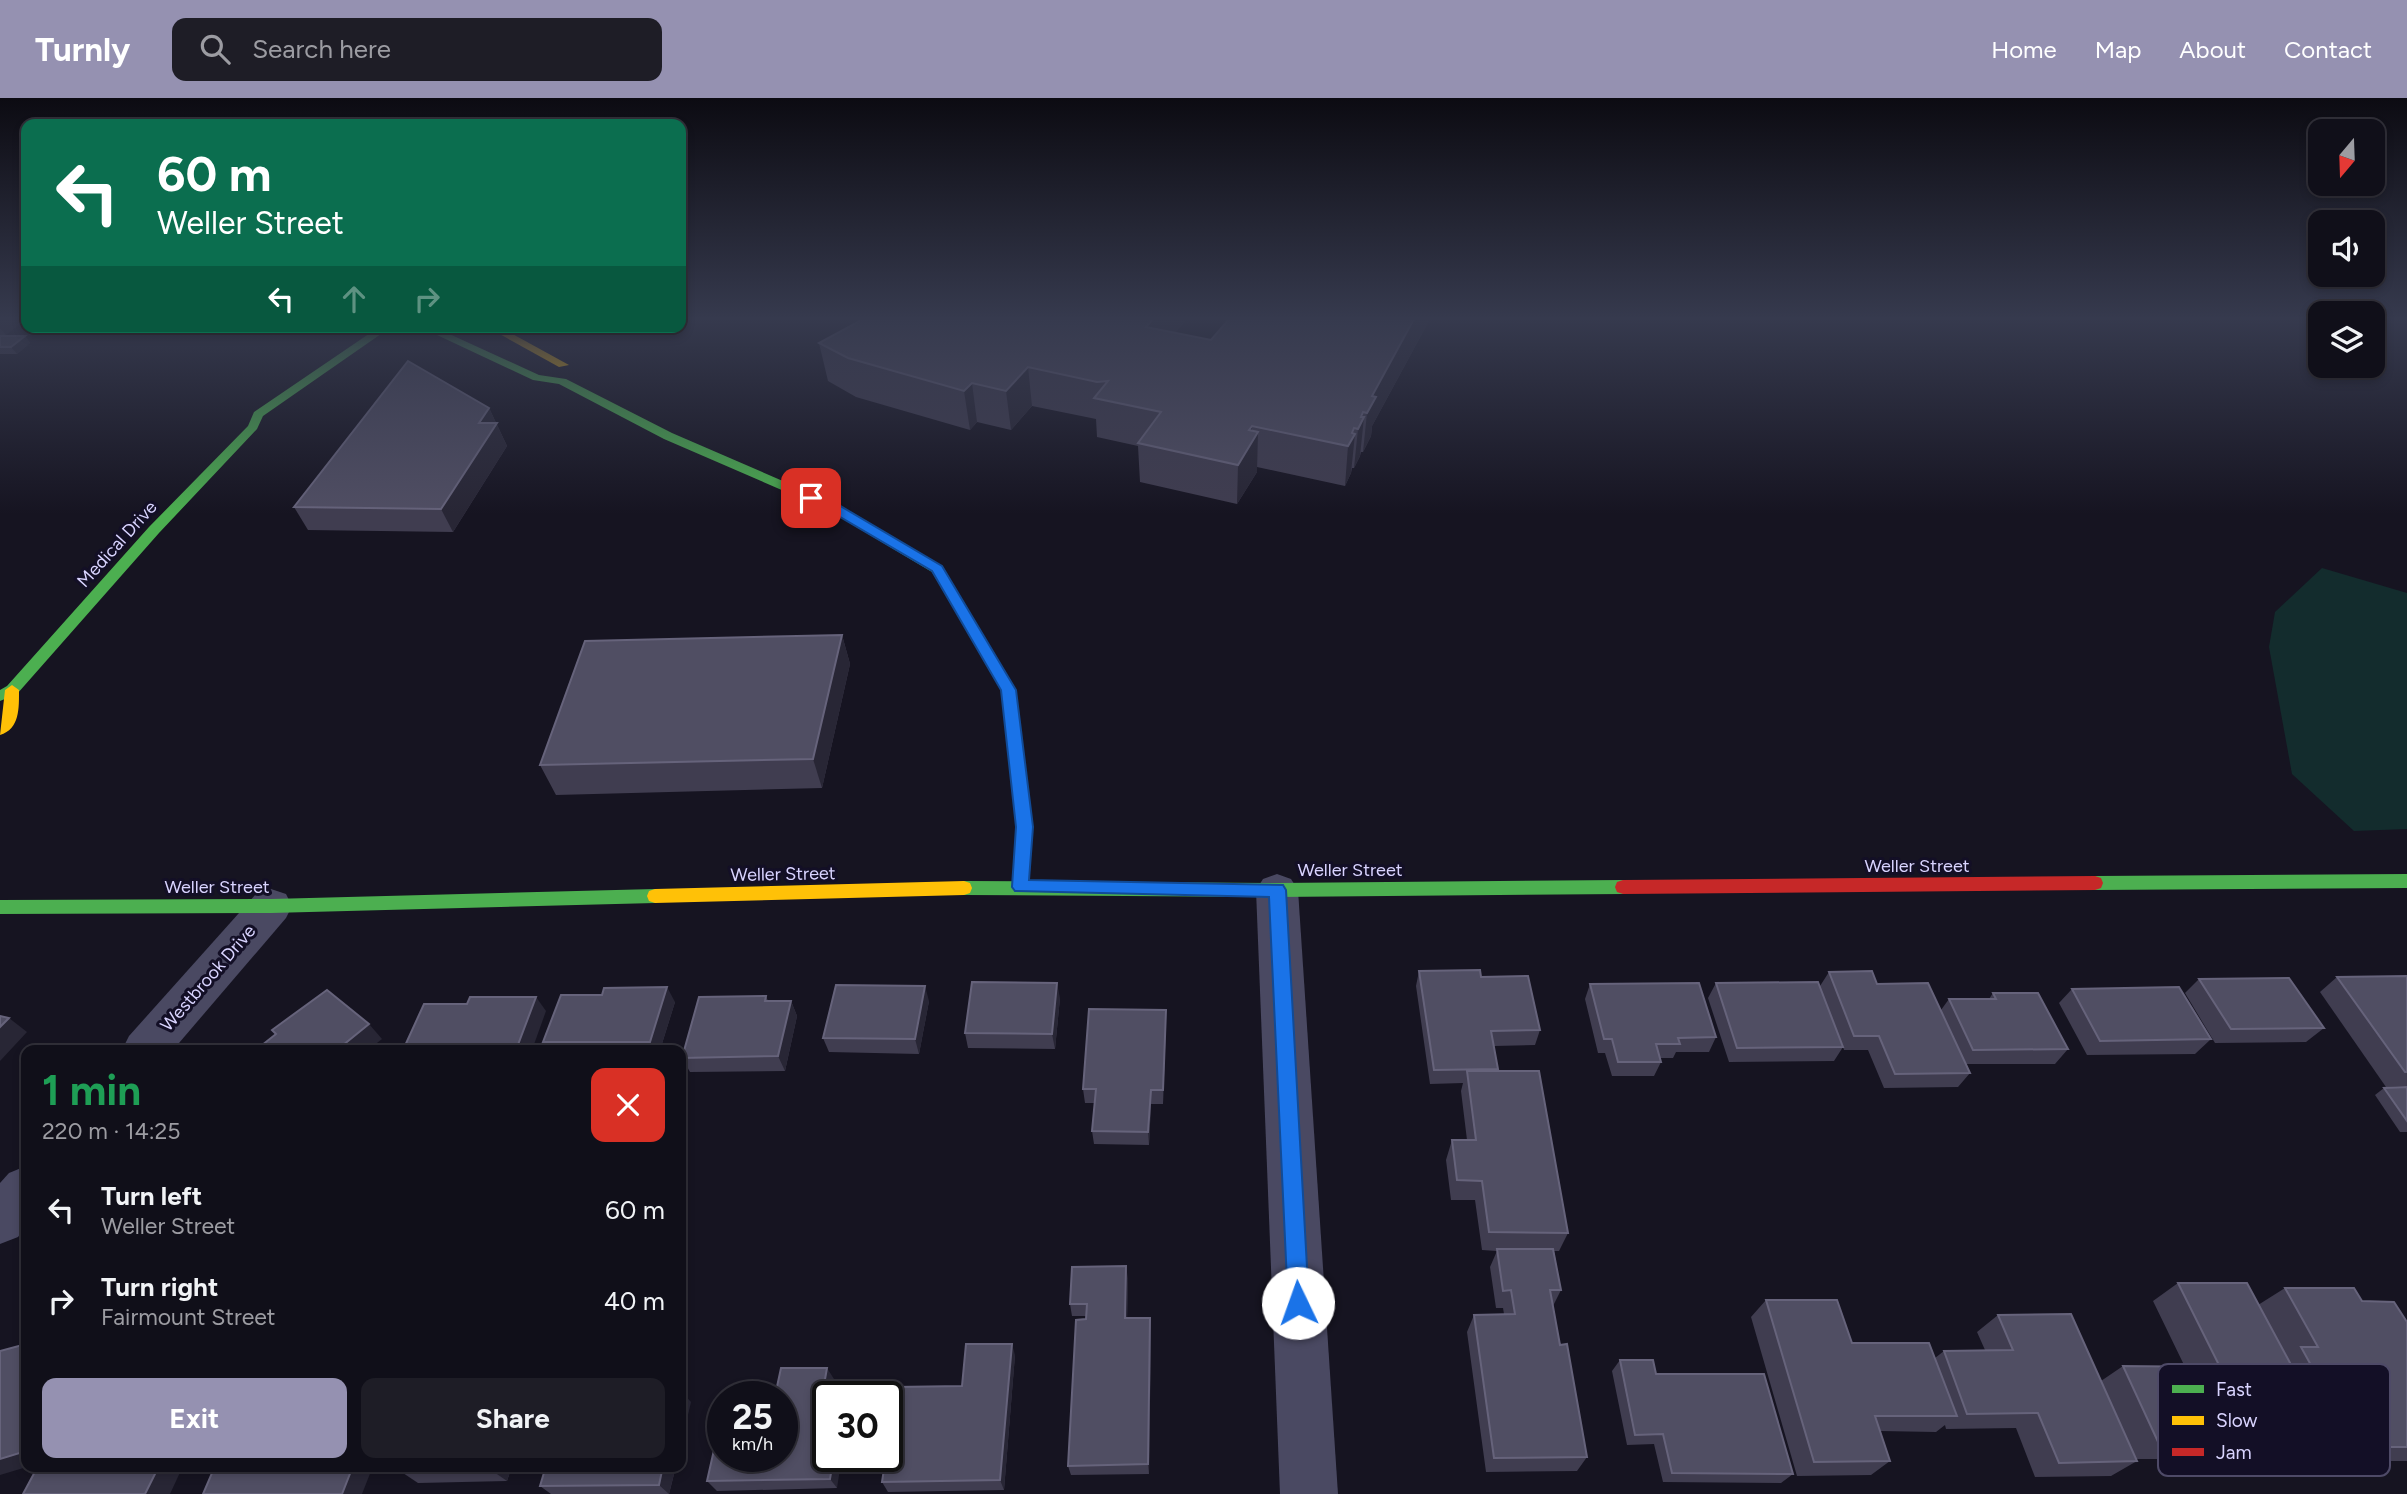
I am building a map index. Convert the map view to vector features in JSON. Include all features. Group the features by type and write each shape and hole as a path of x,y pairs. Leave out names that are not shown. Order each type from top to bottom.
{"street":[{"name":"Medical Drive","path":"0,730 12,717 6,693 154,530 253,427 258,414 302,384"},
{"path":"568,384 668,436 832,507 937,569 1009,690 1025,827 1021,887"},
{"path":"253,427 278,420"},
{"name":"Weller Street","path":"0,907 271,906 1021,887 1277,890 2407,881"},
{"path":"1277,890 1309,1494"},
{"name":"Westbrook Drive","path":"149,1045 271,906"},
{"path":"0,1220 21,1195"}],"green space":[{"path":"2322,568 2407,593 2407,829 2354,831 2292,774 2269,647 2275,612"}],"building":[{"path":"390,384 448,384 489,408 479,423 497,423 441,509 294,507"},
{"path":"940,384 971,384 964,391"},
{"path":"977,384 1012,384 1006,391"},
{"path":"1105,384 1378,384 1372,396 1376,397 1367,413 1363,412 1361,417 1364,417 1358,429 1354,428 1352,433 1355,434 1348,446 1252,426 1249,430 1258,432 1238,465 1138,443 1161,412 1094,398"},
{"path":"842,635 813,759 540,765 585,641"},
{"path":"1480,970 1481,977 1528,976 1540,1030 1491,1031 1498,1069 1434,1070 1419,971"},
{"path":"1872,971 1877,984 1928,983 1970,1073 1895,1074 1879,1036 1854,1036 1829,972"},
{"path":"2407,976 2407,1072 2405,1072 2337,977"},
{"path":"2289,978 2324,1028 2231,1029 2199,979"},
{"path":"972,982 1057,983 1052,1034 965,1033"},
{"path":"1818,982 1843,1047 1737,1048 1716,983"},
{"path":"1699,983 1716,1037 1678,1038 1680,1044 1656,1044 1661,1062 1618,1062 1612,1039 1604,1039 1590,984"},
{"path":"836,985 925,986 915,1039 823,1038"},
{"path":"667,987 650,1042 543,1042 561,995 602,995 604,988"},
{"path":"2179,987 2211,1039 2100,1041 2072,989"},
{"path":"327,990 369,1024 343,1045 262,1045 276,1034 272,1030"},
{"path":"1993,993 2038,993 2068,1049 1973,1050 1949,999 1996,999"},
{"path":"766,996 765,1001 791,1001 778,1056 686,1058 686,1045 699,997"},
{"path":"470,997 536,997 518,1045 405,1045 424,1004 467,1004"},
{"path":"1089,1009 1166,1010 1163,1090 1151,1090 1148,1132 1092,1131 1096,1089 1083,1089"},
{"path":"0,1016 9,1018 0,1027"},
{"path":"1467,1071 1539,1071 1568,1233 1489,1232 1482,1181 1457,1180 1452,1140 1476,1140"},
{"path":"2407,1087 2407,1121 2384,1088"},
{"path":"1497,1249 1553,1249 1561,1290 1550,1290 1560,1345 1567,1344 1587,1457 1494,1458 1474,1315 1515,1314 1511,1290 1503,1291"},
{"path":"1126,1266 1125,1318 1150,1318 1148,1464 1068,1466 1076,1320 1086,1319 1087,1304 1070,1304 1072,1267"},
{"path":"2178,1283 2247,1283 2291,1364 2218,1364"},
{"path":"2285,1288 2354,1288 2362,1301 2394,1302 2407,1322 2407,1447 2390,1447 2390,1364 2310,1364 2301,1347 2318,1347"},
{"path":"1766,1300 1837,1300 1852,1343 1929,1343 1957,1416 1875,1416 1890,1461 1814,1462"},
{"path":"2071,1314 2137,1461 2059,1463 2038,1413 1967,1414 1944,1351 2013,1350 1998,1315"},
{"path":"966,1344 1012,1344 1000,1480 882,1482 884,1472 903,1472 903,1387 962,1386"},
{"path":"21,1345 21,1453 0,1459 0,1351"},
{"path":"1620,1360 1653,1360 1656,1374 1764,1374 1793,1474 1672,1473 1663,1434 1635,1435"},
{"path":"2123,1366 2158,1366 2158,1442"},
{"path":"781,1368 827,1368 825,1381 812,1381 812,1472 831,1472 830,1479 707,1481 709,1472 798,1472 798,1381 778,1381"},
{"path":"35,1472 156,1472 145,1494 23,1494"},
{"path":"212,1472 351,1472 342,1494 203,1494"},
{"path":"403,1472 494,1472 403,1473"},
{"path":"544,1472 662,1472 659,1485 540,1486"}],"traffic: fast":[{"path":"0,696 12,690 154,530 253,427 258,414 302,384"},
{"path":"568,384 668,436 832,507 937,569 964,614"},
{"path":"2095,883 2407,881"},
{"path":"964,888 1277,890 1623,887"},
{"path":"0,907 271,906 655,896"}],"traffic: slow":[{"path":"0,730 11,717 12,690"},
{"path":"655,896 964,888"}],"traffic: jam":[{"path":"964,614 1009,690 1025,827 1021,887"},
{"path":"1623,887 2095,883"}],"route":[{"path":"811,498 832,507 937,569 1009,690 1025,827 1021,887 1277,890 1298,1303"}]}
